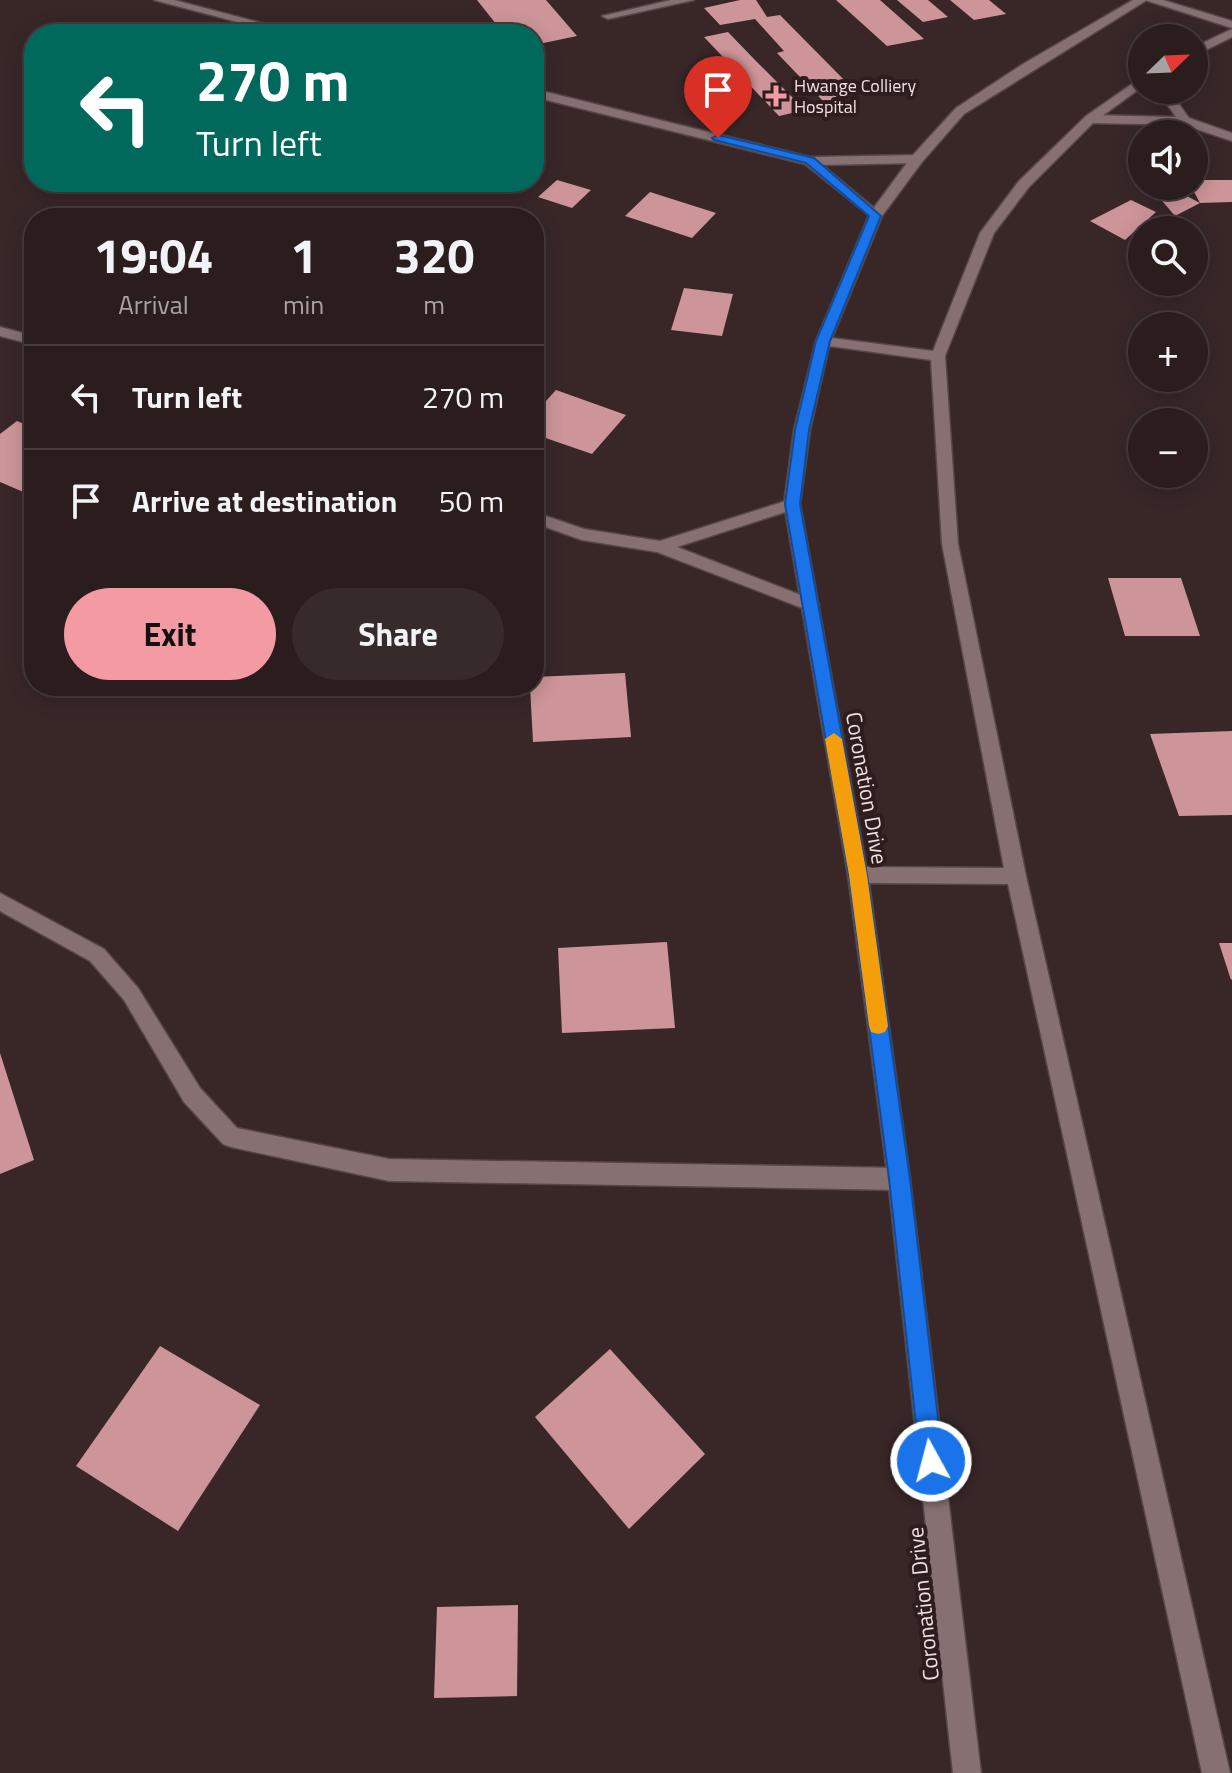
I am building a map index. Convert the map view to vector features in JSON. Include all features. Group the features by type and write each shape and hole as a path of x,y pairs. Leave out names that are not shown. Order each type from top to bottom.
{"street":[{"path":"160,0 257,24"},
{"path":"608,16 688,0"},
{"name":"Coronation Drive","path":"967,1773 899,1179 858,875 792,504 802,430 823,341 875,216 917,159 960,111 1027,67 1141,0"},
{"path":"1151,0 1232,25"},
{"path":"1208,45 1232,32"},
{"path":"1128,91 1090,119 1024,184 987,233 938,356 950,544 1016,876 1216,1773"},
{"path":"544,95 810,161 917,159"},
{"path":"1090,119 1138,120"},
{"path":"1208,129 1232,137"},
{"path":"810,161 875,216"},
{"path":"0,331 24,338"},
{"path":"823,341 938,356"},
{"path":"660,547 792,504"},
{"path":"544,521 582,534 660,547 810,605"},
{"path":"858,875 1016,876"},
{"path":"0,901 97,955 131,994 192,1095 231,1137 389,1170 899,1179"}],"building":[{"path":"477,0 546,0 577,36 544,43 544,24 496,24"},
{"path":"740,0 756,0 767,17 780,15 858,94 824,102 777,53 784,51 755,19 720,25 704,8"},
{"path":"836,0 880,0 924,39 887,46"},
{"path":"897,0 928,0 948,17 923,22"},
{"path":"950,0 989,0 1006,14 974,20"},
{"path":"728,32 805,110 779,116 704,37"},
{"path":"557,180 591,190 572,208 538,197"},
{"path":"1208,180 1232,180 1232,202 1200,203 1198,200 1208,200"},
{"path":"650,192 716,213 692,238 625,216"},
{"path":"1131,200 1156,212 1152,216 1128,216 1128,237 1125,240 1090,221"},
{"path":"1161,200 1194,200 1200,203 1175,216"},
{"path":"684,288 733,294 722,336 671,330"},
{"path":"556,390 626,415 592,454 544,437 544,403"},
{"path":"17,421 24,424 24,492 0,482 0,434"},
{"path":"1108,578 1181,578 1200,636 1125,636"},
{"path":"625,673 631,737 533,742 531,696 544,696 544,677"},
{"path":"1232,731 1232,815 1179,816 1150,734"},
{"path":"667,942 675,1028 562,1033 558,948"},
{"path":"1219,943 1232,943 1231,980"},
{"path":"0,1053 34,1160 0,1174"},
{"path":"160,1346 260,1405 178,1531 76,1466"},
{"path":"610,1349 705,1454 629,1529 535,1417"},
{"path":"518,1605 517,1696 434,1698 437,1607"}],"slow traffic":[{"path":"834,739 858,875 878,1026"}],"place":[{"name":"Hwange Colliery Hospital","path":"776,96"}],"route":[{"path":"718,138 810,161 875,216 823,341 802,430 792,504 858,875 899,1179 931,1461"}]}
